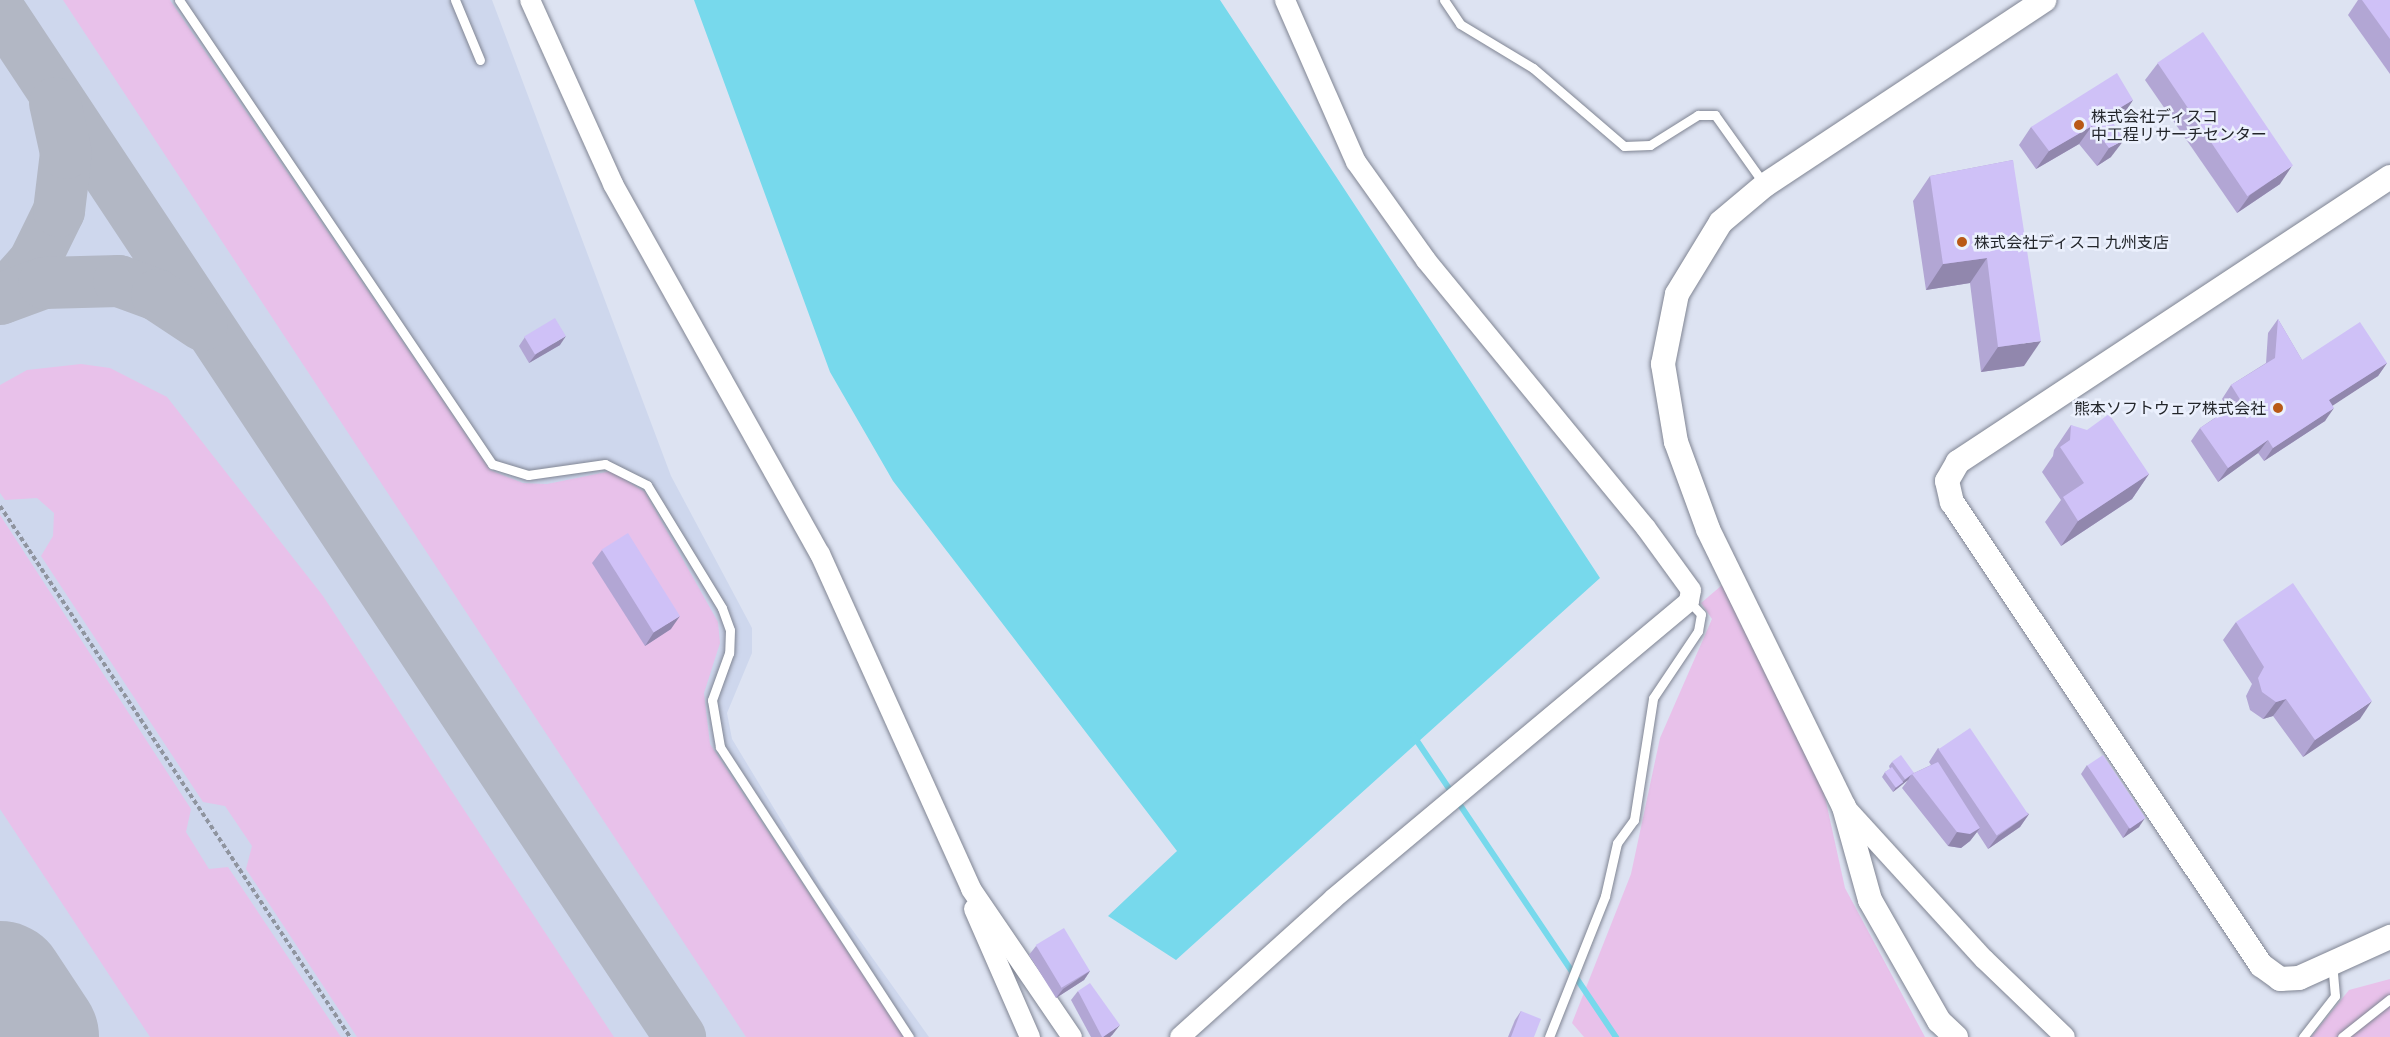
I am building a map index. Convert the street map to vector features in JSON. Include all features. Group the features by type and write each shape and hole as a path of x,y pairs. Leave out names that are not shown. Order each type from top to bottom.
{"street":[{"path":"530,0 613,184 820,554 971,889 1072,1037"},
{"path":"1180,1037 1333,899 1689,601 1691,590 1646,528 1426,260 1356,162 1285,0"},
{"path":"1956,1037 1939,1021 1870,900 1844,807 1708,529 1689,484 1666,397 1663,364 1677,294 1721,222 1765,185 2032,3"},
{"path":"2390,177 1958,462 1947,480 1952,502 2260,965 2280,979 2299,978 2390,937"},
{"path":"820,554 1029,1037"},
{"path":"1844,807 1984,959 2065,1037"}],"lane":[{"path":"179,0 492,465 528,475 605,464 647,486 722,608 730,630 729,653 712,700 720,747 909,1037"},
{"path":"455,0 480,60"},
{"path":"1444,0 1460,24 1533,68 1624,146 1650,145 1698,115 1715,115 1765,185"},
{"path":"1550,1037 1605,896 1617,843 1634,820 1653,698 1698,631 1701,614 1689,601"},
{"path":"2303,1037 2335,996 2332,963"},
{"path":"2342,1037 2390,999"}],"path":[{"path":"0,506 350,1037"}],"shaded area":[{"path":"0,0 492,0 671,476 752,628 752,653 727,713 732,739 821,886 929,1037 0,1037"},
{"path":"63,0 170,0 490,470 523,483 547,484 611,471 645,492 718,622 720,643 704,693 710,744 904,1037 746,1037"},
{"path":"81,364 110,368 167,397 323,596 614,1037 357,1037 246,869 252,846 225,806 203,802 41,556 53,536 54,513 37,498 5,500 0,493 0,385 27,370"},
{"path":"0,515 191,809 186,832 209,869 228,867 341,1037 150,1037 0,809"},
{"path":"1728,580 1823,788 1845,888 1925,1037 1584,1037 1572,1023 1631,874 1660,738 1712,619 1701,603"},
{"path":"2390,979 2390,1037 2311,1037 2349,990"}],"water":[{"path":"694,0 1220,0 1600,578 1176,960 1108,916 1177,851 893,481 830,372"}],"building":[{"path":"2362,0 2390,0 2390,39"},
{"path":"2203,32 2293,165 2247,196 2157,63"},
{"path":"2117,73 2133,100 2108,115 2124,140 2109,148 2092,126 2049,151 2031,127"},
{"path":"2013,160 2041,341 1998,347 1987,258 1943,264 1930,176"},
{"path":"555,318 566,336 535,355 524,337"},
{"name":"熊本ソフトウェア株式会社","path":"2278,319 2302,360 2360,322 2387,363 2329,400 2334,408 2273,448 2268,440 2228,468 2200,428 2241,401 2231,385 2275,358"},
{"path":"2109,414 2149,474 2078,521 2063,497 2084,483 2060,447 2070,440 2071,425 2087,430"},
{"path":"628,533 680,616 654,633 602,549"},
{"path":"2293,583 2372,701 2315,740 2286,699 2276,702 2262,692 2258,678 2264,667 2236,622"},
{"path":"1970,728 2028,814 1997,835 1938,749"},
{"path":"1901,755 1914,773 1905,779 1892,761"},
{"path":"2103,755 2145,818 2130,829 2087,766"},
{"path":"1938,762 1980,828 1970,834 1957,832 1912,774"},
{"path":"1892,767 1903,782 1896,788 1885,772"},
{"path":"1064,928 1090,971 1061,988 1036,945"},
{"path":"1090,983 1120,1025 1103,1037 1078,991"},
{"path":"1521,1011 1541,1019 1534,1037 1511,1037"}],"waterway":[{"path":"1413,735 1616,1037"}],"taxiway":[{"path":"0,11 680,1037"},
{"path":"2,298 34,262 59,211 66,153 55,103"},
{"path":"0,299 44,283 119,281 157,295 202,325"}],"runway":[{"path":"0,987 33,1037"}],"place":[{"name":"株式会社ディスコ 中工程リサーチセンター","path":"2079,125"},
{"name":"株式会社ディスコ 九州支店","path":"1962,242"},
{"name":"熊本ソフトウェア株式会社","path":"2278,408"}]}
